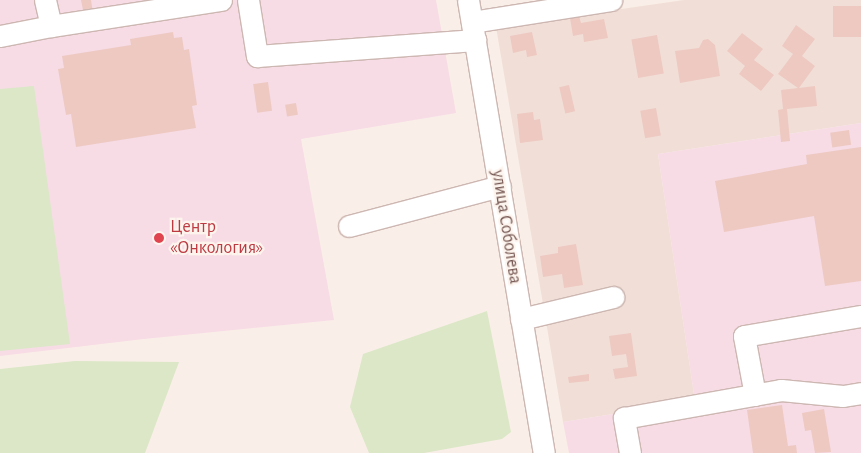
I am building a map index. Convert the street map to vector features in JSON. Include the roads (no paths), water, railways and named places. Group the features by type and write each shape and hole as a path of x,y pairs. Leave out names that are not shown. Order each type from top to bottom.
{"street":[{"path":"45,0 51,26"},
{"path":"0,36 51,26 221,0"},
{"path":"248,0 257,56 474,31 611,0"},
{"name":"улица Соболева","path":"468,0 544,453"},
{"path":"349,226 500,186"},
{"path":"521,319 613,297"},
{"path":"755,395 744,336 861,316"},
{"path":"630,453 624,418 781,390 843,396 861,393"}],"place":[{"name":"Центр «Онкология»","path":"159,238"}]}
